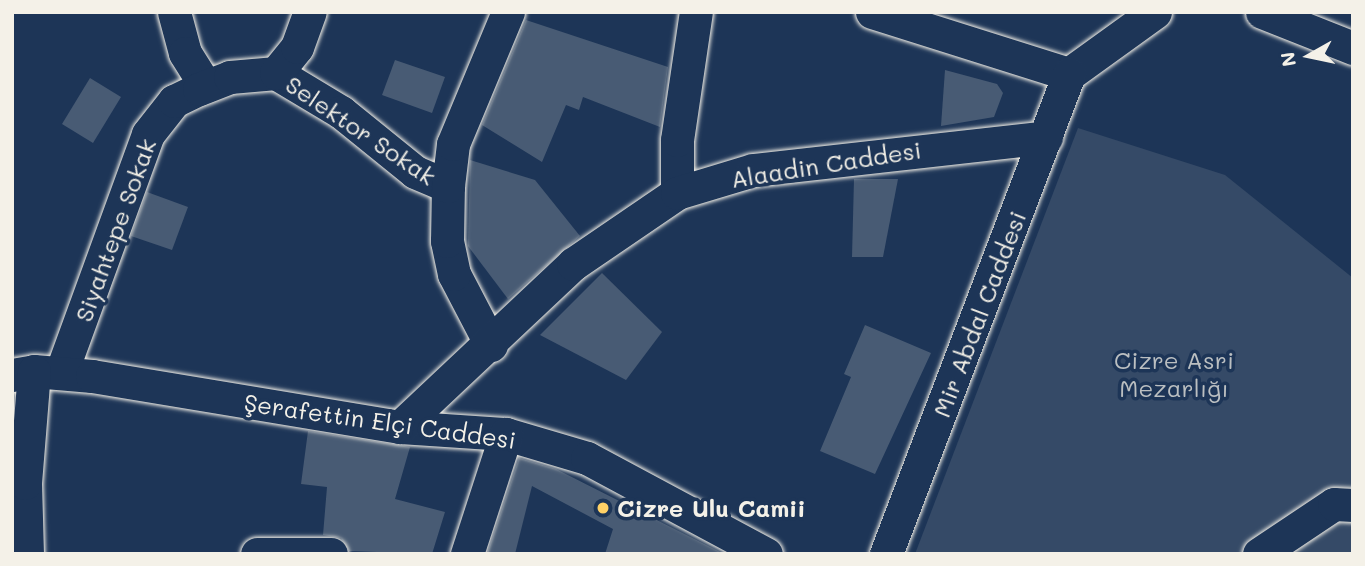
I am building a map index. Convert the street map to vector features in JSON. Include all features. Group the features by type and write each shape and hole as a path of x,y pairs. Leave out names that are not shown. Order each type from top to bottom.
{"street":[{"path":"174,12 185,53 206,86"},
{"path":"276,72 297,47 310,12"},
{"path":"491,345 454,274 447,241 448,186 453,144 508,12"},
{"path":"677,194 677,140 696,12"},
{"path":"877,13 1069,74 1155,12"},
{"path":"1262,12 1353,48"},
{"name":"Siyahtepe Sokak","path":"27,554 25,483 36,373 148,134 174,101 230,77 276,72"},
{"name":"Selektor Sokak","path":"276,72 341,112 415,172 448,186"},
{"name":"Mir Abdal Caddesi","path":"886,554 1069,74"},
{"name":"Alaadin Caddesi","path":"400,427 491,345 573,264 677,194 753,170 1046,137"},
{"name":"Şerafettin Elçi Caddesi","path":"36,373 400,427 506,434 587,458 715,541 766,554"},
{"path":"467,554 506,434"},
{"path":"1259,554 1334,504 1353,505"},
{"path":"257,554 331,554"}],"green space":[{"name":"Cizre Asri Mezarlığı","path":"1078,128 1225,175 1353,278 1353,554 915,554"}],"building":[{"path":"526,20 668,67 660,127 583,97 579,110 566,105 542,162 482,125"},
{"path":"395,60 445,77 432,113 382,95"},
{"path":"945,70 997,84 1003,93 994,117 941,126"},
{"path":"90,78 121,97 93,143 62,124"},
{"path":"470,160 535,180 580,236 508,299 468,246"},
{"path":"854,179 898,179 883,257 852,257"},
{"path":"147,192 188,207 172,250 131,236"},
{"path":"602,273 662,332 626,380 540,335"},
{"path":"865,325 931,353 875,474 820,451 851,377 844,374"},
{"path":"308,431 410,447 395,499 445,512 432,554 349,551 341,538 323,535 327,487 301,484"},
{"name":"Cizre Ulu Camii","path":"519,458 556,469 724,554 605,554 613,529 532,486 515,554 487,554"}],"place":[{"name":"Cizre Ulu Camii","path":"603,508"}]}
